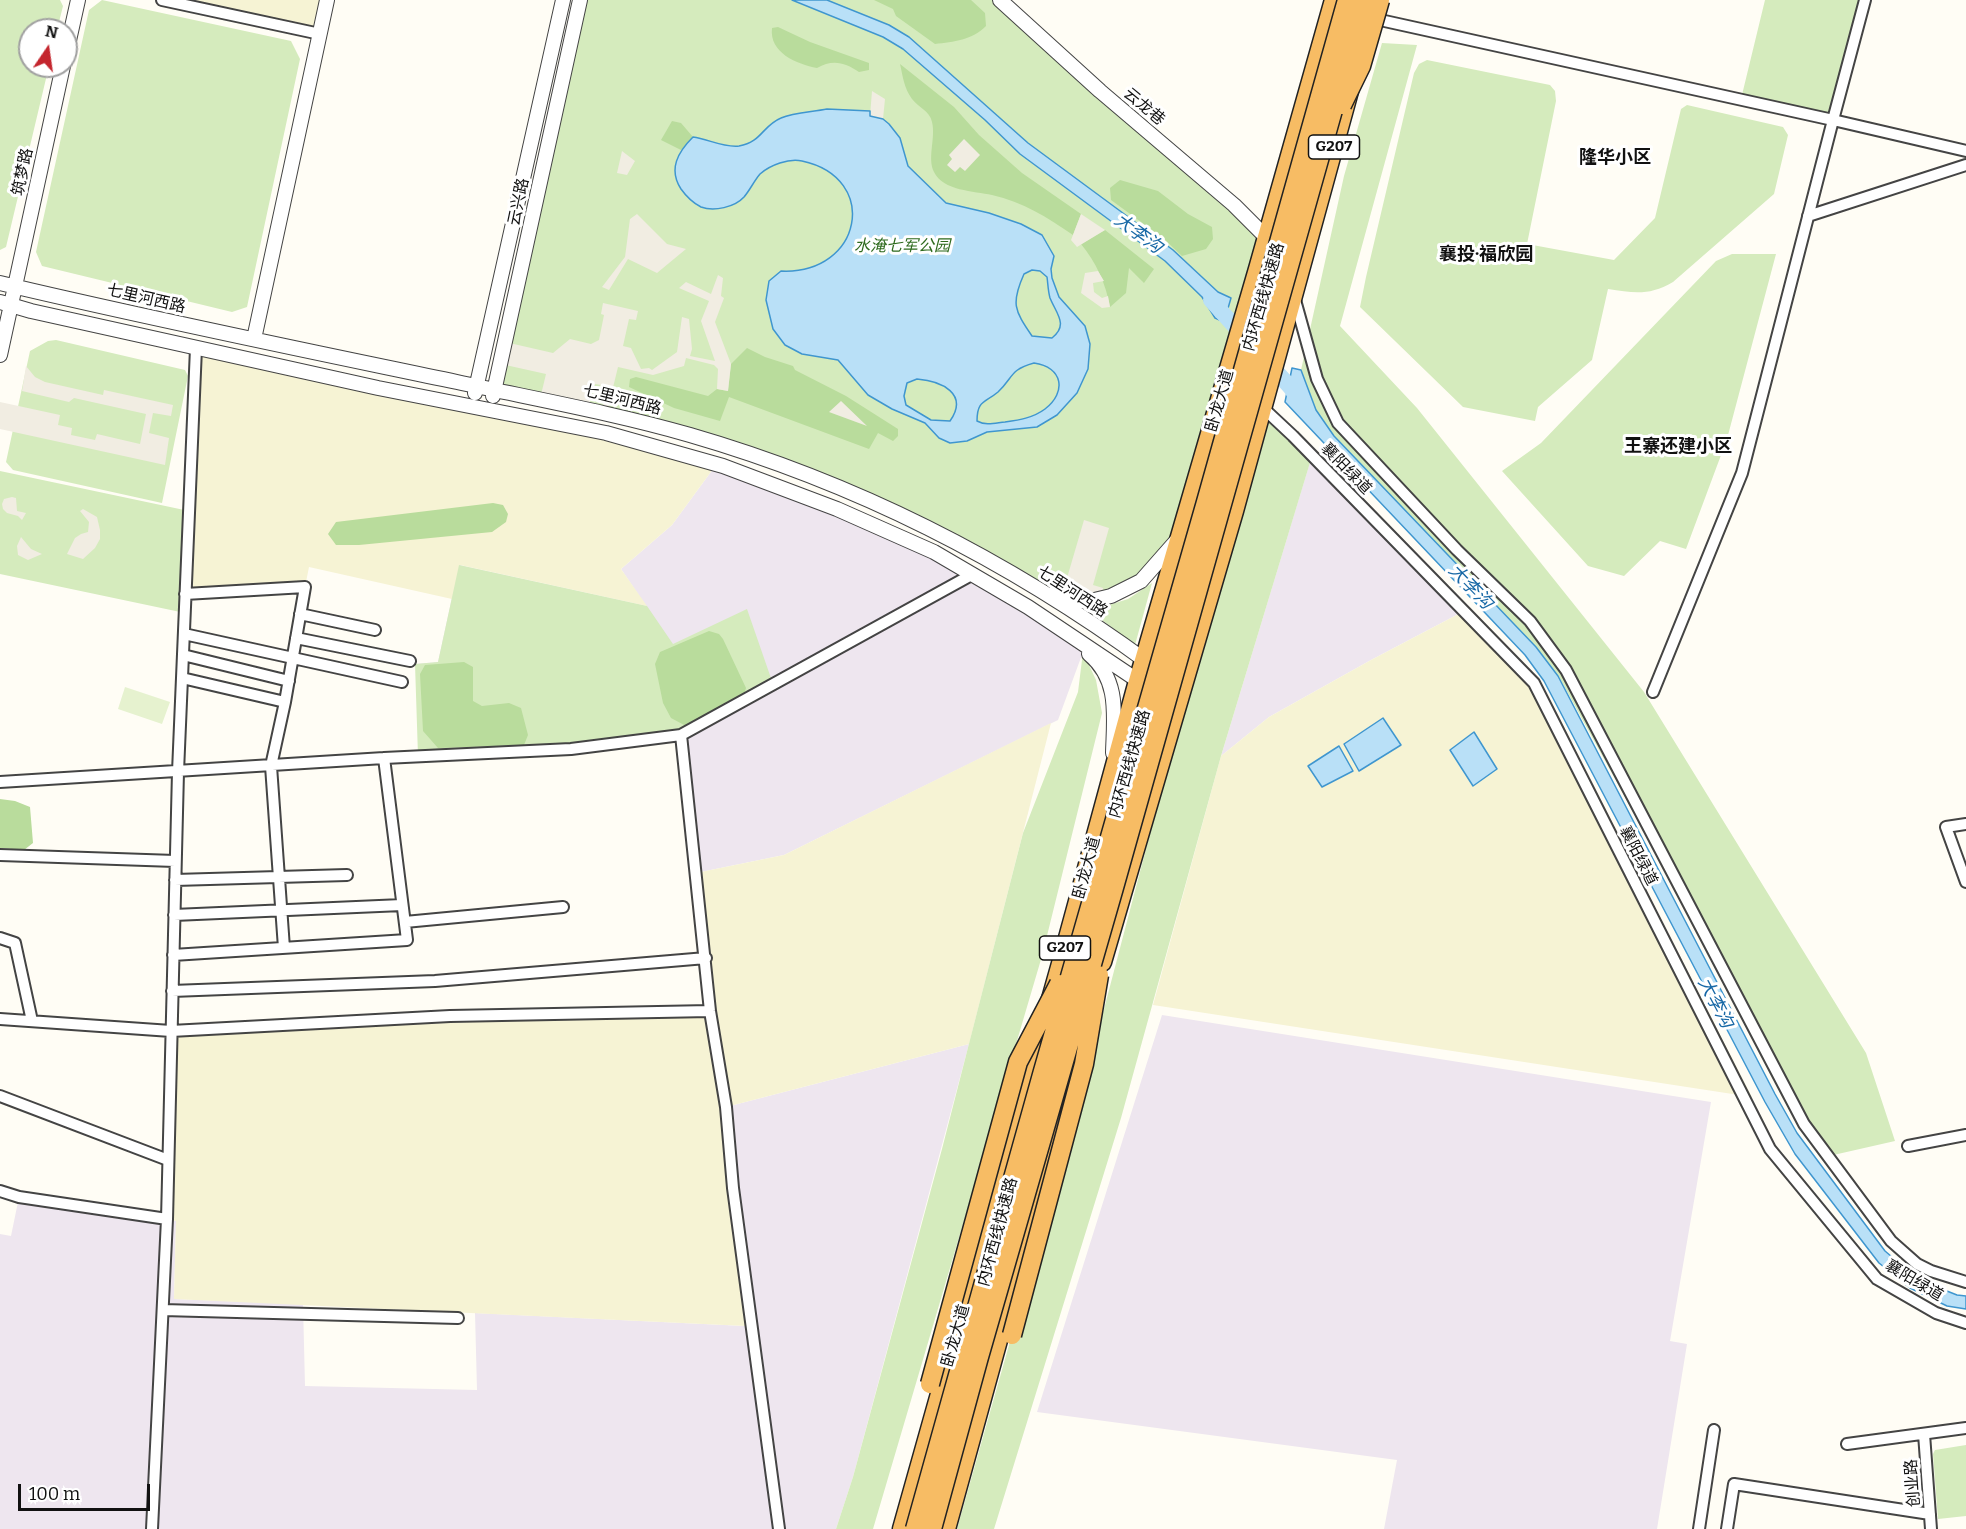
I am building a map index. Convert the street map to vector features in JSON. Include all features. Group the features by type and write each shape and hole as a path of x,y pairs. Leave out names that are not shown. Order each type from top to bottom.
{"highway":[{"name":"卧龙大道","path":"902,1529 1138,681 1336,0"},
{"path":"1312,157 1312,116 1317,75 1336,0"},
{"name":"内环西线快速路","path":"932,1529 978,1357 1113,891 1312,157 1347,0"},
{"name":"内环西线快速路","path":"915,1529 1077,951 1312,157 1364,0"},
{"name":"G207","path":"946,1529 1101,965 1183,688 1374,0"},
{"path":"1312,157 1360,66 1380,0"},
{"path":"968,1454 1012,1335 1084,1064 1113,891"},
{"path":"916,1481 930,1384 1018,1062 1077,951"}],"street":[{"path":"74,18 78,0"},
{"path":"162,0 320,34"},
{"path":"254,339 327,0"},
{"name":"云兴路","path":"472,407 562,0"},
{"name":"云兴路","path":"490,410 580,0"},
{"name":"云龙巷","path":"1000,0 1100,91 1234,205 1267,238"},
{"path":"1653,692 1742,473 1864,0"},
{"path":"1369,18 1966,151"},
{"name":"筑梦路","path":"0,355 6,303 15,286 60,78"},
{"path":"1808,216 1966,165"},
{"name":"七里河西路","path":"0,282 254,339 597,410 682,433 802,473 917,522 1041,590 1183,688"},
{"path":"1293,294 1317,380 1338,423 1457,550 1530,621 1566,670 1804,1124 1891,1241 1917,1264 1966,1282"},
{"path":"6,303 31,311 378,388 606,433 723,466 837,509 934,552 1058,627 1177,707"},
{"path":"152,1529 167,1219 178,772 196,348"},
{"name":"襄阳绿道","path":"1264,400 1293,436 1534,684 1770,1149 1877,1279 1936,1313 1966,1323"},
{"path":"1041,590 1086,602 1111,596 1141,581 1181,535"},
{"path":"0,782 384,758 572,749 681,735 973,574"},
{"path":"185,594 305,587 289,681 271,766 284,948"},
{"path":"300,614 375,630"},
{"path":"1058,627 1098,660 1111,682 1114,710 1113,773"},
{"path":"184,634 402,682"},
{"path":"296,638 410,661"},
{"path":"183,655 289,681"},
{"path":"182,678 285,702"},
{"path":"681,735 710,1011 726,1107 733,1188 779,1529"},
{"path":"173,955 407,940 384,758"},
{"path":"1966,824 1946,826 1966,882"},
{"path":"0,855 176,861"},
{"path":"175,880 347,875"},
{"path":"174,915 402,905"},
{"path":"405,922 563,907"},
{"path":"0,938 15,943 32,1021"},
{"path":"172,991 435,981 706,958"},
{"path":"0,1019 171,1031 450,1016 710,1011"},
{"path":"0,1096 168,1160"},
{"path":"1908,1146 1966,1135"},
{"path":"0,1191 19,1197 167,1219"},
{"path":"163,1310 458,1318"},
{"path":"1847,1444 1966,1428"},
{"path":"1699,1529 1714,1430"},
{"name":"创业路","path":"1924,1434 1931,1529"},
{"path":"1727,1529 1734,1485 1930,1514"}],"shaded area":[{"path":"162,0 327,0 320,34"},
{"path":"872,91 885,99 883,119 870,116"},
{"path":"964,139 980,155 965,171 960,167 955,172 947,165 952,159 949,155"},
{"path":"622,151 635,161 627,175 617,173"},
{"path":"637,214 667,244 686,249 657,273 628,259 609,290 602,287 625,257 630,219"},
{"path":"1081,214 1105,230 1077,247 1071,240"},
{"path":"1098,271 1104,281 1093,283 1094,292 1102,298 1108,296 1110,307 1102,308 1081,293 1085,273"},
{"path":"718,275 723,278 721,296 724,298 715,322 731,364 728,391 717,389 718,369 714,365 686,358 684,366 653,375 618,367 607,412 602,411 607,386 595,384 588,408 540,399 546,374 501,364 505,342 553,353 570,339 591,344 599,340 604,315 601,314 603,303 638,311 636,320 629,319 623,346 631,348 641,369 652,370 677,352 682,317 689,319 692,349 690,356 715,361 701,321 709,301 679,288 686,282 711,294"},
{"path":"196,348 604,438 713,469 672,525 621,569 647,606 460,565 452,599 309,567 305,587 185,594"},
{"path":"26,366 35,377 45,382 103,395 104,390 173,405 171,416 153,413 149,433 169,438 165,465 0,429 0,402 60,415 58,425 72,428 71,435 95,440 97,434 140,444 146,414 74,398 69,402 22,391"},
{"path":"841,401 867,426 829,412"},
{"path":"1314,449 1468,609 1269,717 1221,756"},
{"path":"713,469 837,514 954,567 1056,628 1083,652 1058,720 784,855 696,873 681,735 415,664 438,662 459,565 646,606 621,569 672,525"},
{"path":"16,498 17,511 26,513 22,520 3,509 4,499"},
{"path":"83,509 97,517 100,539 95,548 83,559 67,554 75,538 88,532 89,522 80,511"},
{"path":"1084,520 1109,528 1093,585 1103,588 1104,598 1062,595"},
{"path":"21,537 31,549 42,554 28,560 18,555 17,546"},
{"path":"1468,609 1536,679 1549,700 1752,1097 1153,1005 1221,756 1269,717"},
{"path":"1051,723 969,1044 726,1107 746,1326 174,1299 176,1221 167,1219 171,1031 447,1023 710,1011 696,873 784,855"},
{"path":"1162,1015 1711,1102 1670,1341 1687,1344 1657,1529 1384,1529 1397,1460 1037,1412"},
{"path":"969,1044 853,1477 836,1529 0,1529 0,1234 11,1236 19,1197 176,1221 174,1299 303,1304 305,1386 477,1390 475,1313 745,1326 726,1107"}],"green space":[{"path":"0,0 60,0 63,6 60,18 18,18 18,78 46,78 6,247 0,250"},
{"path":"102,0 291,41 300,59 247,307 232,312 42,266 36,252 74,78 78,78 78,60 89,10"},
{"name":"水淹七军公园","path":"580,0 999,0 1267,238 1181,535 1136,576 1099,593 1041,590 949,538 693,436 495,390"},
{"path":"874,0 971,0 985,13 986,26 969,37 935,44 896,16 893,9"},
{"path":"1765,0 1865,0 1833,120 1741,99"},
{"path":"778,27 810,42 869,63 869,70 859,72 844,64 833,63 817,68 801,64 786,56 775,44 772,28"},
{"path":"1382,43 1417,45 1340,326 1417,408 1644,692 1866,1053 1895,1141 1829,1156 1804,1124 1558,675 1536,647 1334,436 1316,410 1301,370 1344,176"},
{"path":"1427,60 1550,85 1555,91 1556,101 1527,244 1614,260 1655,218 1681,109 1687,105 1783,127 1788,135 1774,194 1673,282 1656,290 1641,292 1608,289 1592,360 1538,407 1535,421 1463,407 1360,307 1414,73 1419,64"},
{"path":"900,64 954,107 979,135 1022,173 1081,214 1073,235 1024,206 992,195 952,187 938,178 931,161 933,128 931,118 909,95"},
{"path":"672,121 681,123 693,137 681,150 661,140"},
{"path":"1120,180 1158,191 1188,214 1212,227 1213,239 1206,249 1182,256 1163,238 1111,200 1110,188"},
{"path":"1105,230 1154,269 1144,283 1129,268 1126,293 1110,307 1100,274 1081,244"},
{"path":"1732,254 1776,254 1727,439 1686,549 1660,541 1624,576 1588,566 1502,471 1541,443 1716,261"},
{"path":"56,340 185,370 188,376 162,503 13,470 6,462 30,351 48,341"},
{"path":"747,348 765,357 793,366 795,370 846,396 898,429 898,436 893,441 878,433 869,449 729,397 720,421 674,408 629,387 630,379 636,377 708,396 717,389 728,391 731,364"},
{"path":"1262,407 1312,456 1221,756 1121,1118 994,1529 957,1529 1104,1009"},
{"path":"0,471 189,511 185,613 0,574"},
{"path":"493,503 503,505 508,514 506,522 492,532 359,545 336,545 328,534 336,522"},
{"path":"459,565 647,606 673,644 747,609 773,684 681,735 418,756 415,664 438,662"},
{"path":"1152,583 1135,645 1090,611 1128,599"},
{"path":"709,631 719,634 723,639 746,688 744,695 686,726 671,718 663,703 655,664 660,652"},
{"path":"1083,652 1096,680 1102,713 1042,956 873,1529 836,1529 853,1477 942,1149 1023,833 1078,692"},
{"path":"464,662 473,667 473,701 482,706 509,703 521,708 528,735 524,745 438,748 423,731 420,674 425,665"},
{"path":"125,687 170,702 162,724 118,709"},
{"path":"0,799 15,801 30,807 33,843 24,850 0,848"},
{"path":"1966,1445 1966,1516 1938,1519 1933,1454 1935,1450"}],"water":[{"path":"792,0 827,0 889,25 909,37 1028,143 1173,250 1218,292 1231,298 1224,322 1215,318 1202,297 1165,261 1020,154 985,120 903,49 883,37"},
{"path":"827,109 870,111 870,116 883,119 900,138 908,166 946,203 989,213 1021,224 1042,235 1054,256 1051,269 1052,278 1059,297 1085,326 1090,344 1088,369 1077,393 1057,415 1037,427 987,432 967,441 950,443 939,438 925,423 892,409 868,395 838,360 802,354 785,345 773,329 766,300 769,281 781,271 808,268 830,258 844,242 852,224 851,204 843,186 827,171 802,161 786,161 760,174 740,201 718,209 706,208 695,203 683,192 675,175 676,161 693,137 728,146 739,146 753,141 781,118","holes":["1032,270 1040,271 1047,277 1050,298 1060,319 1060,328 1052,338 1032,336 1018,313 1017,292 1024,274","1034,363 1051,369 1059,381 1057,395 1052,402 1036,415 1026,418 991,424 977,421 980,405 998,392 1020,368","917,379 926,380 950,391 956,403 955,412 950,421 931,420 906,405 904,396 907,383"]},
{"path":"1292,368 1301,370 1316,410 1334,436 1536,647 1558,676 1797,1133 1885,1251 1919,1280 1957,1295 1966,1296 1966,1309 1947,1306 1910,1288 1879,1263 1795,1154 1765,1102 1544,681 1525,655 1285,402"},
{"path":"1383,718 1401,745 1359,771 1344,744"},
{"path":"1474,732 1497,769 1473,786 1450,750"},
{"path":"1339,746 1353,771 1322,787 1308,766"}],"waterway":[{"name":"大李沟","path":"1211,300 1248,341"},
{"name":"大李沟","path":"1266,360 1301,403"}],"district":[{"name":"隆华小区","path":"1615,158"},
{"name":"襄投·福欣园","path":"1486,255"},
{"name":"王寨还建小区","path":"1678,447"}]}
